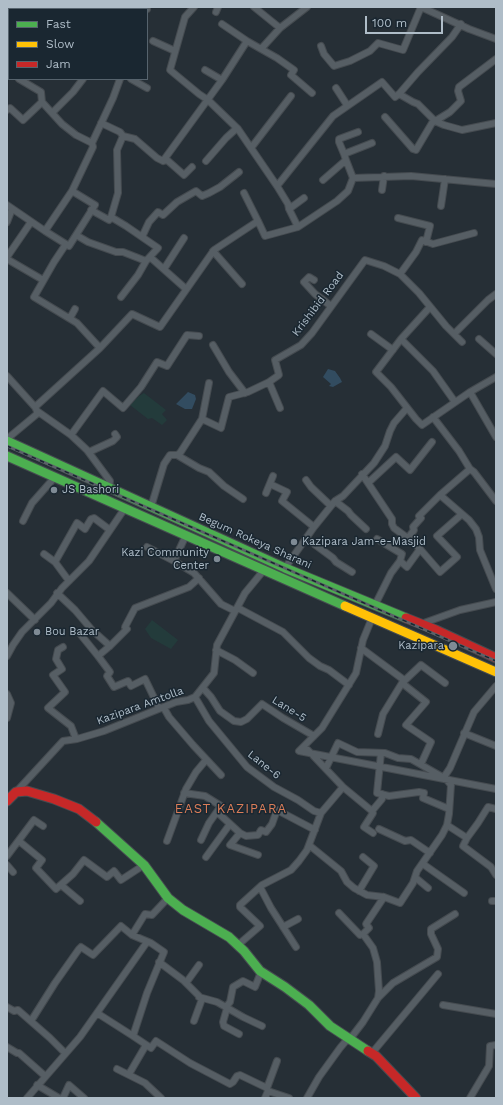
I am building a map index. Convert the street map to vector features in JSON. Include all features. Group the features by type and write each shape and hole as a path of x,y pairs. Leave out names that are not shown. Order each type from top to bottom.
{"main road":[{"name":"Begum Rokeya Sharani","path":"7,440 285,568 421,624 496,658"},
{"name":"Begum Rokeya Sharani","path":"7,456 496,672"},
{"path":"7,801 16,792 27,791 54,799 79,809 144,865 168,898 183,910 229,937 238,945 261,972 303,1001 330,1026 372,1053 386,1065 416,1098"}],"street":[{"path":"194,7 185,17 170,70 208,100 237,128 277,186 288,204 298,227"},
{"path":"254,7 280,28"},
{"path":"261,49 280,28 307,7"},
{"path":"321,46 324,54 334,66 350,61 370,51 378,43 403,50 421,7 496,39"},
{"path":"222,24 294,70 291,75 312,93"},
{"path":"277,186 333,116 382,82 395,97 452,37 461,24"},
{"path":"153,41 175,51"},
{"path":"163,161 222,80 247,41"},
{"path":"385,117 413,149 416,150 432,123 450,112 461,100 458,91 459,87 496,59"},
{"path":"205,70 222,80"},
{"path":"21,80 41,92 42,102 62,124 76,135 92,143"},
{"path":"52,113 73,92 82,80"},
{"path":"45,231 72,191 93,147 92,143 120,80"},
{"path":"133,80 147,88"},
{"path":"336,88 347,105"},
{"path":"399,94 418,104 435,121 449,127 462,130 496,123"},
{"path":"251,148 291,96"},
{"path":"7,110 10,108 23,120 42,102"},
{"path":"101,123 120,132 123,136 135,139 157,158 163,161 167,160 184,175 192,167"},
{"path":"206,161 237,128"},
{"path":"244,193 266,236 298,227 325,210 348,191 353,178 339,139 358,132"},
{"path":"91,210 109,220 111,216 118,193 116,150 123,136"},
{"path":"323,180 345,157 372,143"},
{"path":"142,237 149,222 158,212 163,215 177,202 196,192 202,196 209,193 220,187 239,172"},
{"path":"382,190 384,176"},
{"path":"353,178 411,176 496,184"},
{"path":"440,206 445,179"},
{"path":"7,222 10,207 69,246 95,205 72,191"},
{"path":"289,209 304,198"},
{"path":"111,216 158,248 148,259 121,297"},
{"path":"398,218 430,226 426,242"},
{"path":"7,440 37,414 36,409 100,348 132,314 160,327 213,251 258,220"},
{"path":"31,222 7,258 43,280"},
{"path":"462,342 400,274 416,252 422,240 433,244 474,234"},
{"path":"76,235 88,242 116,252 123,252 148,259 164,269 186,289"},
{"path":"164,269 184,238"},
{"path":"66,244 34,297 77,323 100,348"},
{"path":"213,251 242,284"},
{"name":"Krishibid Road","path":"269,382 279,375 275,360 301,345 312,333 365,260 384,266 400,274"},
{"path":"314,280 309,277 304,282 315,294 331,306"},
{"path":"454,334 496,294"},
{"path":"430,307 401,339 376,372 391,387 422,425 470,392 496,377"},
{"path":"70,318 75,309"},
{"path":"371,334 393,350"},
{"path":"71,435 103,391 123,408 141,388 157,362 167,366 187,335 199,336"},
{"path":"479,338 496,354"},
{"path":"401,339 432,371 455,402"},
{"path":"213,345 245,393"},
{"path":"7,376 36,409 71,435 89,452 110,481 108,487"},
{"path":"202,419 221,428 230,397 245,393 269,382 280,408"},
{"path":"177,455 202,419 209,383"},
{"path":"470,392 496,437"},
{"path":"285,568 314,527 333,504 343,496 362,474 374,463 380,454 394,423 407,408"},
{"path":"434,417 459,451 470,469 474,472 496,501"},
{"path":"89,452 113,441 118,437 115,434"},
{"path":"369,482 396,457 410,470 432,442"},
{"path":"151,506 164,464 170,455 177,455 209,472 224,486 243,500"},
{"path":"408,538 414,530 413,527 421,518 419,516 440,495 470,469"},
{"path":"362,474 369,482 392,519 394,528 408,538 440,572 457,557 437,536 462,514"},
{"path":"266,492 273,476"},
{"path":"23,521 32,503 55,478"},
{"path":"306,480 311,487 333,504 348,511 366,529"},
{"path":"270,484 287,492 282,501 314,527"},
{"path":"440,495 462,514 476,529 479,537 480,550 496,589"},
{"path":"7,656 17,638 51,603 57,593 90,561 125,508"},
{"path":"55,562 77,523 85,529 91,519 94,518 110,530"},
{"path":"174,561 186,534"},
{"path":"306,538 333,558 336,562 352,572"},
{"path":"375,605 391,574 400,561 402,554 378,539"},
{"path":"147,547 194,573 221,604 283,632 309,658 320,666 329,670 349,685"},
{"path":"400,561 407,567 420,550"},
{"path":"44,554 55,562 69,581"},
{"name":"Kazipara Amtolla","path":"16,792 63,741 76,739 124,723 176,702 195,697 214,673 216,650 245,593 264,570"},
{"path":"98,656 127,629 125,626 135,608 189,587 199,578"},
{"path":"7,593 35,620"},
{"path":"57,593 75,610 92,630 110,646"},
{"path":"421,624 460,610 496,602"},
{"path":"372,618 363,640 356,672 349,685 330,718 299,751 496,789"},
{"path":"81,635 110,672 107,676 114,687 128,681 131,686 145,679 169,717 221,775"},
{"path":"63,647 58,650 56,659 62,669 53,674 65,692 48,708 71,726 76,739"},
{"path":"361,648 426,702 406,725 431,742 421,764"},
{"path":"216,650 235,660 253,673"},
{"path":"378,734 383,714 403,682 422,665 445,683"},
{"path":"444,777 450,768 474,712 496,686"},
{"name":"Lane-5","path":"203,688 220,711 234,721 241,722 247,719 262,704 314,736"},
{"path":"7,694 11,703 7,718"},
{"name":"Lane-6","path":"195,697 209,721 247,767 274,787 314,811 321,813"},
{"path":"464,733 496,746"},
{"path":"309,845 341,871 347,882 359,891 367,895 384,897 400,903 416,878 417,871 442,835 447,825 451,785 444,777 411,759 398,758 381,753 357,752 338,744 326,768"},
{"path":"304,746 343,787 372,811"},
{"path":"381,753 377,793 389,796 419,792 424,793 423,798 449,809"},
{"path":"167,841 184,793 196,772 206,760"},
{"path":"238,945 260,926 240,906 260,887 270,880 284,875 291,870 307,850 321,813 343,787"},
{"path":"481,789 496,793"},
{"path":"184,793 205,796 221,806 209,823 201,840"},
{"path":"373,833 364,826 373,813 372,811 382,799 382,794"},
{"path":"496,809 488,806 463,846 491,867 496,875"},
{"path":"217,812 240,833 246,836 258,835 261,830 266,832 272,824 277,810 315,830"},
{"path":"7,856 34,820 43,826"},
{"path":"206,857 230,824"},
{"path":"447,825 467,838"},
{"path":"379,829 405,841 411,840 430,853"},
{"path":"240,833 230,846 258,855"},
{"path":"19,841 42,860 36,868 56,889 73,874 84,860 107,877 114,871 121,880 144,865"},
{"path":"359,891 374,866 363,857"},
{"path":"422,864 464,893"},
{"path":"7,865 13,872"},
{"path":"416,878 428,888"},
{"path":"61,885 80,901"},
{"path":"260,887 271,908 296,947"},
{"path":"363,934 370,928 366,924 384,897"},
{"path":"132,934 145,914 152,915 168,898"},
{"path":"339,913 360,935 363,934 376,954 379,984 378,998"},
{"path":"307,1098 319,1077 340,1048 350,1039 363,1022 378,998 393,983 437,957 438,949 431,934 431,929 455,914"},
{"path":"283,927 298,919"},
{"path":"30,1021 79,949 81,948 93,955 121,926 164,952 147,993 133,1036"},
{"path":"28,1098 45,1076 80,1037 147,942"},
{"path":"159,962 186,983 202,999 194,1021"},
{"path":"186,983 199,966"},
{"path":"239,1034 224,1026 223,1022 234,987 243,981 254,988 261,972"},
{"path":"372,1053 438,974"},
{"path":"199,997 217,1002 262,1026"},
{"path":"444,1005 496,1014"},
{"path":"7,1006 14,1011 18,1010 65,1053"},
{"path":"97,1013 146,1045 152,1048 156,1041 190,1063 230,1084 234,1082 238,1075 289,1098"},
{"path":"129,1074 146,1045"},
{"path":"470,1098 489,1066 490,1046 496,1045"},
{"path":"7,1047 19,1053 45,1076"},
{"path":"265,1098 277,1061"},
{"path":"117,1069 129,1074 140,1082 145,1083 161,1098"},
{"path":"38,1085 59,1098"},
{"path":"63,1098 69,1085 84,1098"}],"green space":[{"path":"144,393 166,410 162,414 167,420 162,425 152,418 148,419 130,405"},
{"path":"152,620 178,640 171,649 151,638 145,629"}],"water":[{"path":"328,369 335,371 342,382 333,387 329,386 331,384 323,377"},
{"path":"188,392 195,395 196,399 192,409 185,409 176,404"}],"railway":[{"path":"7,446 496,661"}],"traffic: fast":[{"path":"7,441 285,568 406,618"},
{"path":"7,456 345,606"},
{"path":"96,822 144,865 168,898 183,910 229,937 244,951 260,971 309,1005 330,1026 368,1051"}],"traffic: slow":[{"path":"345,606 496,672"}],"traffic: jam":[{"path":"406,618 436,630 496,658"},
{"path":"7,801 16,792 27,791 54,799 79,809 96,822"},
{"path":"368,1051 376,1056 416,1098"}],"place":[{"name":"JS Bashori","path":"54,490"},
{"name":"Kazipara Jam-e-Masjid","path":"294,542"},
{"name":"Kazi Community Center","path":"217,559"},
{"name":"Bou Bazar","path":"37,632"},
{"name":"Kazipara","path":"453,646"}],"district":[{"name":"EAST KAZIPARA","path":"231,809"}]}
